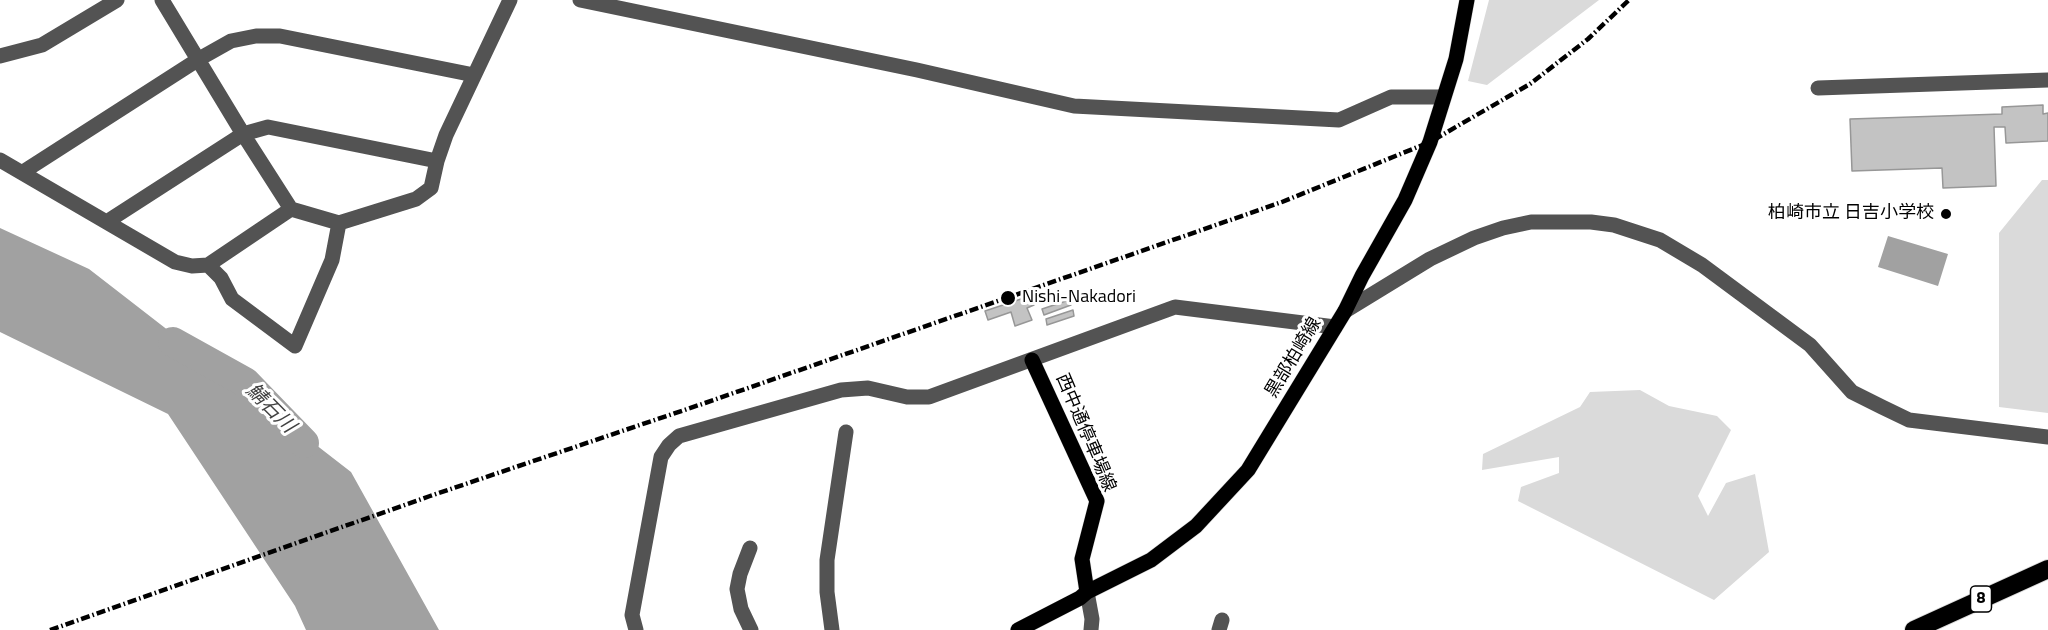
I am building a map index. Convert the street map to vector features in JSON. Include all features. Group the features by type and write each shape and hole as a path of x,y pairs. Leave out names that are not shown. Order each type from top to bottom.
{"highway":[{"name":"8","path":"1914,630 2048,569"}],"main road":[{"name":"黒部柏崎線","path":"1018,630 1151,560 1209,514 1248,470 1345,311 1405,200 1430,142 1456,59 1467,0"},
{"name":"西中通停車場線","path":"1032,360 1096,501 1082,559 1087,592"}],"street":[{"path":"0,56 42,45 117,0"},
{"path":"162,0 291,209 339,223 416,199 431,188 446,135 510,0"},
{"path":"580,0 916,70 1074,106 1339,120 1391,97 1443,97"},
{"path":"23,172 231,40 256,36 280,36 474,75"},
{"path":"1818,88 2048,80"},
{"path":"108,221 243,134 268,127 437,162"},
{"path":"0,160 175,262 192,267 208,265 291,209"},
{"path":"1345,311 1430,259 1474,238 1503,228 1531,222 1591,222 1614,225 1660,240 1702,265 1810,345 1852,392 1882,407 1909,420 2048,437"},
{"path":"208,265 221,278 232,299 295,346 332,260 339,223"},
{"path":"636,630 632,615 662,457 678,436 841,390 868,388 907,397 929,397 1175,307 1335,327"},
{"path":"832,630 827,592 827,560 846,432"},
{"path":"750,548 737,589 741,609 751,630"},
{"path":"1087,592 1092,619 1090,630"}],"shaded area":[{"path":"1489,0 1599,0 1487,85 1468,81"},
{"path":"2042,180 2048,180 2048,413 1999,407 1999,233"},
{"path":"0,228 89,269 351,472 439,630 306,630 295,606 168,414 0,332"},
{"path":"1888,236 1948,254 1938,286 1878,267"},
{"path":"1640,390 1669,406 1717,416 1731,430 1698,496 1708,516 1726,483 1755,474 1769,552 1714,600 1518,501 1521,487 1559,473 1559,457 1482,470 1483,454 1580,407 1590,392"}],"building":[{"path":"2043,105 2043,114 2048,113 2048,141 2006,143 2005,127 1994,127 1996,186 1943,188 1942,168 1852,171 1850,119 2002,114 2002,107"},
{"path":"1030,296 1034,305 1027,308 1032,320 1015,326 1011,312 988,320 985,311"},
{"path":"1069,300 1071,305 1044,315 1042,309"},
{"path":"1073,310 1074,316 1047,325 1046,319"}],"waterway":[{"name":"鯖石川","path":"173,342 245,382 304,443"}],"railway":[{"path":"50,630 430,496 1282,202 1430,142 1530,84 1588,39 1629,0"}],"place":[{"name":"柏崎市立 日吉小学校","path":"1946,214"},
{"name":"Nishi-Nakadori","path":"1008,298"}]}
